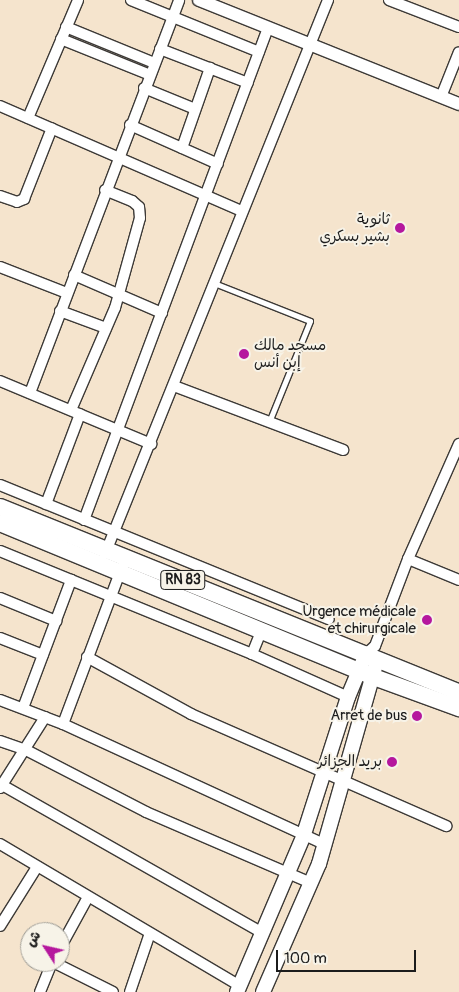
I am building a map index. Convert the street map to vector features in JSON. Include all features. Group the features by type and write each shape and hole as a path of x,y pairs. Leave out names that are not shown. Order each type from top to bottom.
{"main road":[{"name":"RN 83","path":"0,507 104,557"},
{"name":"RN 83","path":"2,528 104,557 248,606 373,653 449,693 459,708"},
{"name":"RN 83","path":"123,564 262,629 364,673 449,693"},
{"path":"238,989 289,874 303,837 348,697 364,673 373,653"},
{"path":"263,992 326,845 343,782 364,673"}],"street":[{"path":"28,118 78,0"},
{"path":"131,0 259,52"},
{"path":"30,393 105,190 179,0"},
{"path":"199,0 309,46 459,104"},
{"path":"104,557 328,0"},
{"path":"389,0 403,3 459,28"},
{"path":"66,27 154,63"},
{"path":"84,520 268,28"},
{"path":"61,39 150,75"},
{"path":"160,49 248,83"},
{"path":"441,98 459,52"},
{"path":"182,148 210,68"},
{"path":"144,88 195,109"},
{"path":"0,106 242,210"},
{"path":"130,125 218,164"},
{"path":"0,196 17,202 24,198 52,128"},
{"path":"46,504 75,412 117,302 117,293 140,218 139,207 105,190"},
{"path":"0,267 67,294"},
{"path":"74,275 162,313"},
{"path":"60,311 106,328"},
{"path":"1,384 30,393 151,444"},
{"path":"174,386 342,450"},
{"path":"373,653 408,559 459,444"},
{"path":"0,485 329,619"},
{"path":"0,551 252,654 348,697"},
{"path":"408,559 459,580"},
{"path":"63,724 123,564"},
{"path":"22,708 71,580"},
{"path":"248,606 254,590"},
{"path":"0,598 56,621"},
{"path":"252,654 262,629"},
{"path":"0,638 43,655"},
{"path":"87,657 190,714 446,826"},
{"path":"0,700 63,724 303,837 326,845"},
{"path":"45,717 1,787 263,933"},
{"path":"0,741 26,750 146,812 311,883"},
{"path":"0,844 150,933 238,989"},
{"path":"0,926 37,867"},
{"path":"70,930 88,897"},
{"path":"130,992 150,933"},
{"path":"70,971 112,992"},
{"path":"40,992 48,972"}],"lane":[{"path":"214,283 310,321 269,422"}],"place":[{"name":"ثانوية بشير بسكري","path":"400,228"},
{"name":"مسجد مالك إبن أنس","path":"244,354"},
{"name":"Urgence médicale et chirurgicale","path":"427,620"},
{"name":"Arret de bus","path":"417,716"},
{"name":"بريد الجزائر","path":"392,762"}]}
